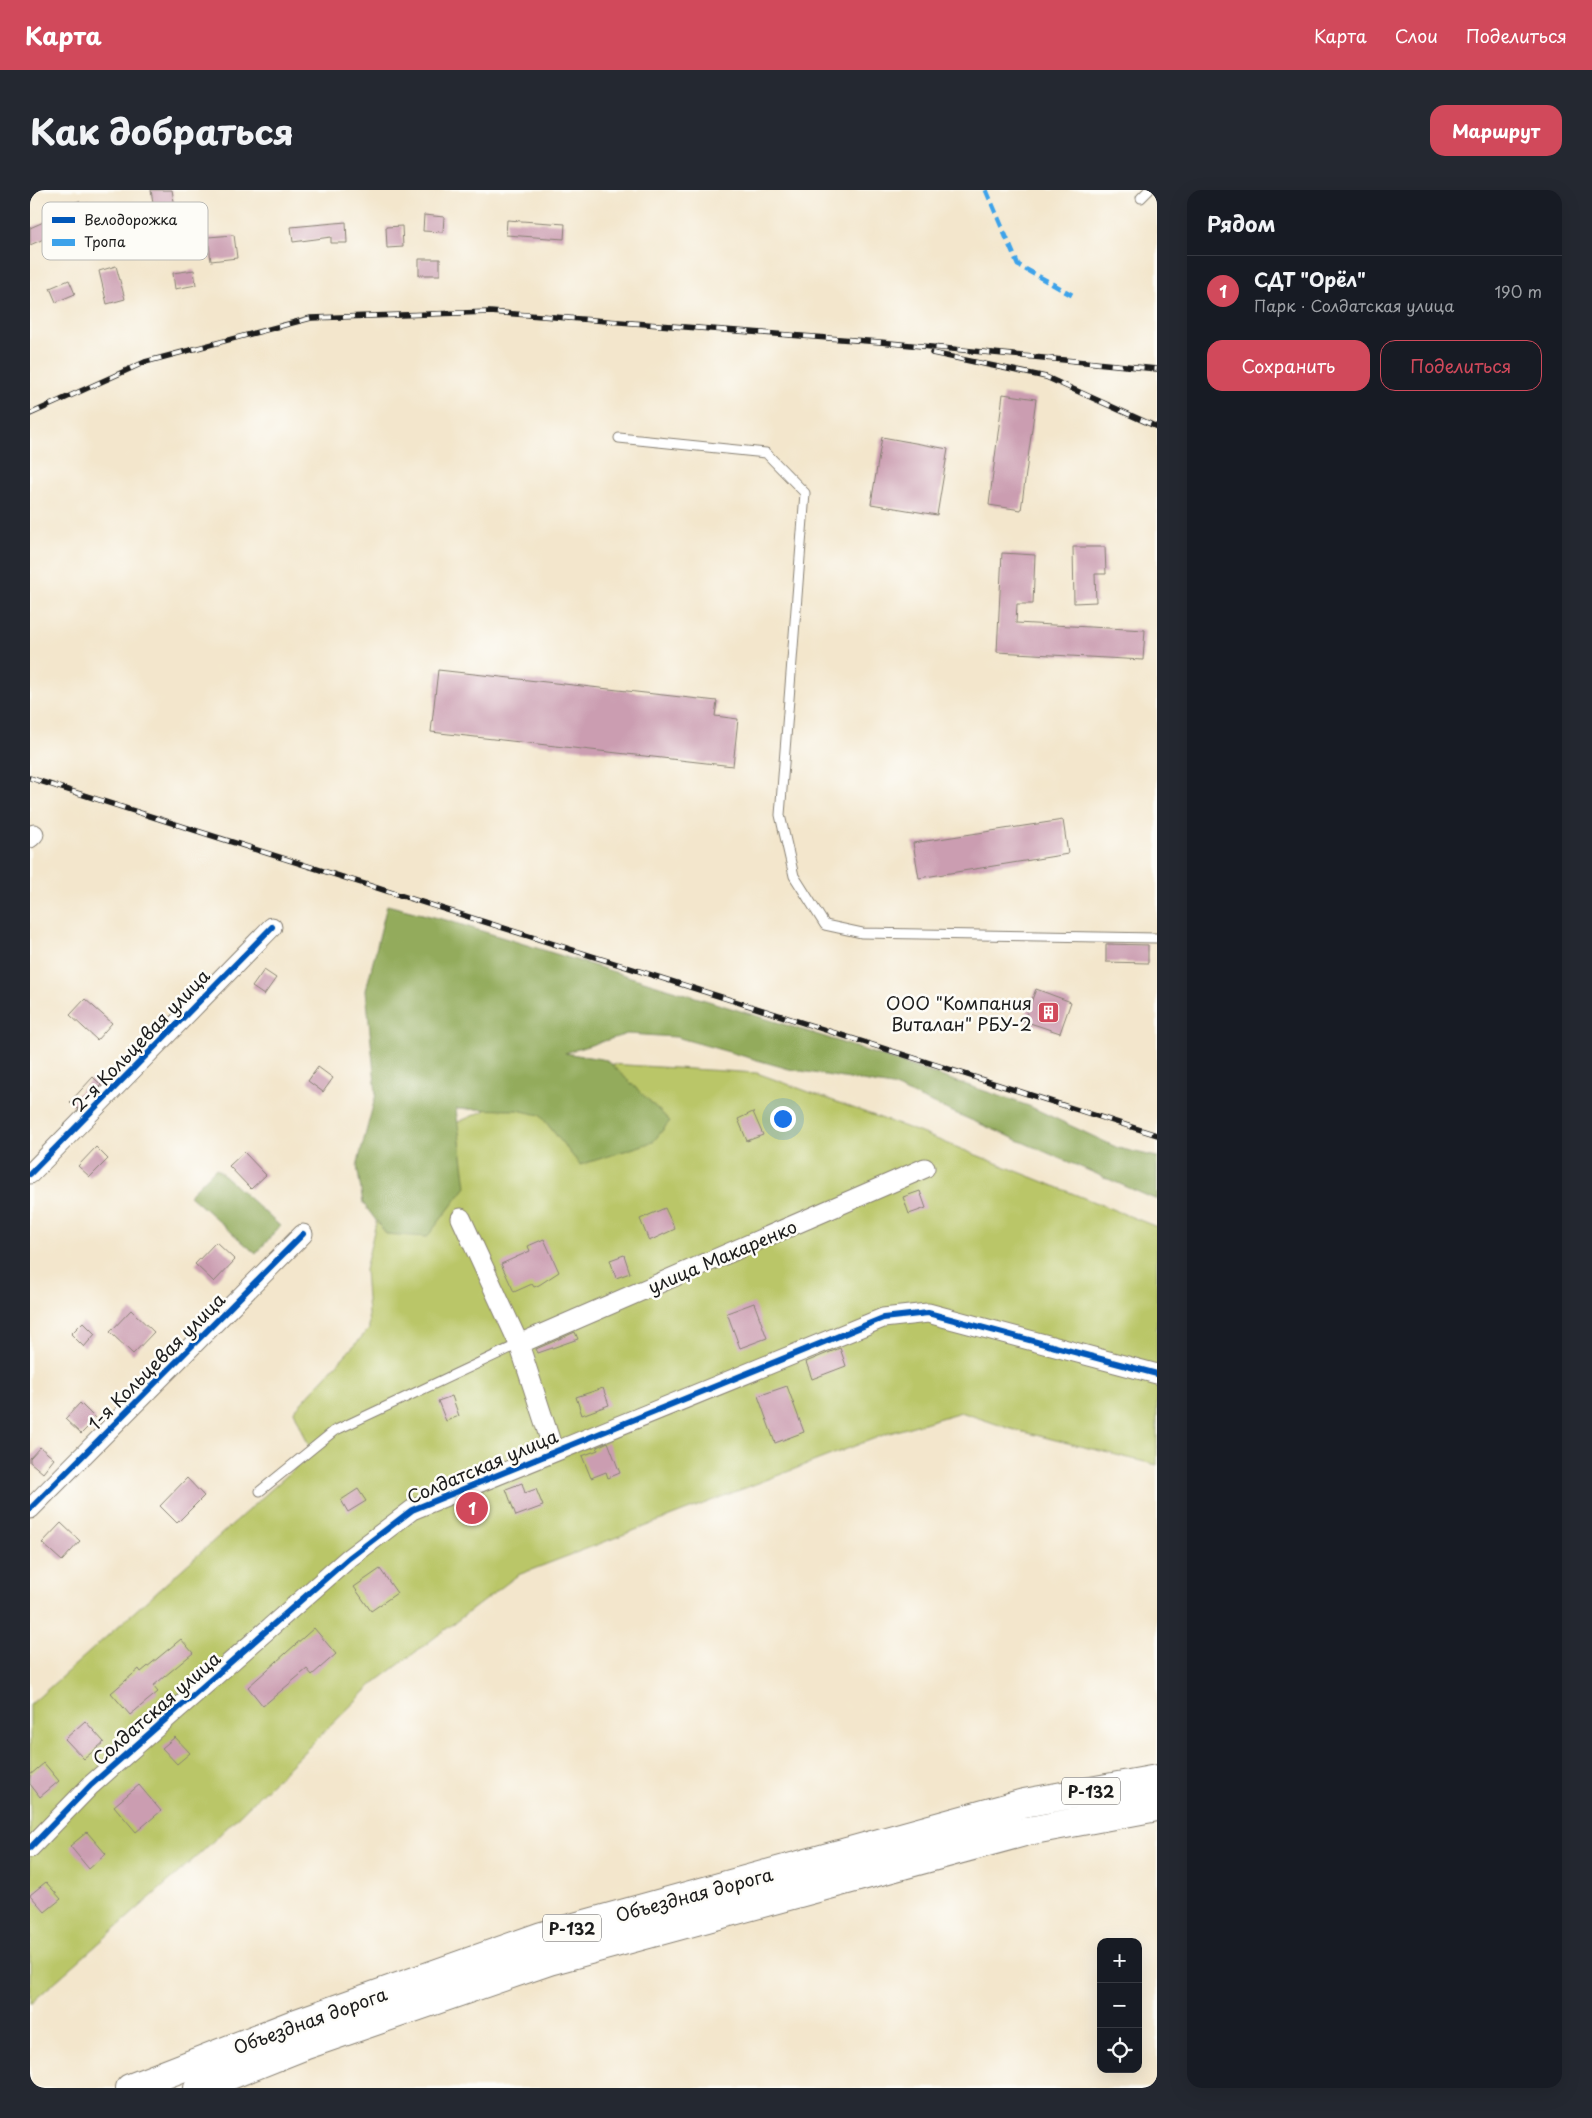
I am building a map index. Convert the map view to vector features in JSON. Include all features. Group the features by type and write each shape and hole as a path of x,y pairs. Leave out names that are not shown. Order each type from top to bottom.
{"highway":[{"name":"Объездная дорога","path":"130,2088 294,2024 542,1936 1024,1803 1157,1779"},
{"name":"Объездная дорога","path":"198,2088 230,2081 306,2045 549,1961 1028,1831 1157,1806"}],"street":[{"name":"2-я Кольцевая улица","path":"30,1174 272,927"},
{"name":"улица Макаренко","path":"519,1344 924,1168"},
{"path":"461,1218 519,1344 554,1452"},
{"name":"1-я Кольцевая улица","path":"30,1509 303,1234"},
{"name":"Солдатская улица","path":"30,1848 91,1785 349,1558 412,1510 883,1318 928,1313 1157,1374"}],"lane":[{"path":"1141,198 1148,190"},
{"path":"618,438 766,453 805,493 780,815 794,876 825,925 862,933 1157,938"},
{"path":"260,1491 334,1431 519,1344"}],"green space":[{"path":"387,905 446,920 825,1037 1029,1106 1118,1148 1157,1157 1157,1200 892,1086 789,1069 676,1037 627,1034 565,1053 607,1060 670,1121 653,1142 580,1165 540,1115 517,1110 456,1109 466,1187 427,1237 386,1234 363,1203 357,1166 376,1094 366,990"},
{"path":"593,1063 757,1073 916,1131 1157,1227 1157,1465 1011,1429 961,1412 886,1434 518,1575 373,1684 203,1851 30,2004 30,1705 312,1453 294,1411 369,1329 365,1270 383,1192 399,1148"},
{"path":"216,1168 280,1226 256,1254 189,1195"}],"building":[{"path":"151,190 172,190 174,202 153,202"},
{"path":"424,215 444,217 443,232 423,231"},
{"path":"507,220 565,224 564,239 506,235"},
{"path":"346,222 347,243 331,243 331,237 293,242 291,227"},
{"path":"42,223 42,240 30,245 30,228"},
{"path":"402,226 403,247 387,248 386,227"},
{"path":"234,235 237,258 211,261 208,237"},
{"path":"419,259 440,259 440,275 419,275"},
{"path":"116,266 125,299 107,304 99,271"},
{"path":"194,270 196,285 175,289 173,273"},
{"path":"69,280 75,294 56,302 50,288"},
{"path":"1003,394 1036,399 1021,510 989,505"},
{"path":"882,437 948,449 937,515 871,504"},
{"path":"1073,547 1105,547 1106,574 1095,574 1096,602 1074,603"},
{"path":"1002,553 1035,555 1033,604 1017,604 1016,623 1145,630 1143,660 997,652"},
{"path":"438,670 717,701 715,716 738,719 733,766 431,732"},
{"path":"1063,820 1068,854 919,878 913,843"},
{"path":"1106,944 1148,945 1148,963 1106,962"},
{"path":"264,970 276,978 264,995 252,987"},
{"name":"ООО \"Компания Виталан\" РБУ-2","path":"1036,989 1071,1002 1060,1033 1024,1021"},
{"path":"85,999 112,1023 97,1040 70,1015"},
{"path":"318,1067 333,1078 323,1092 308,1081"},
{"path":"93,1077 101,1085 78,1109 70,1102"},
{"path":"753,1112 763,1135 747,1141 738,1119"},
{"path":"96,1147 108,1159 90,1177 78,1166"},
{"path":"244,1152 266,1175 251,1189 229,1166"},
{"path":"920,1191 926,1208 909,1214 903,1197"},
{"path":"665,1208 675,1229 649,1241 640,1219"},
{"path":"544,1239 559,1272 539,1285 534,1287 532,1284 514,1292 501,1264 530,1251 528,1246"},
{"path":"216,1242 235,1260 214,1282 195,1264"},
{"path":"624,1255 630,1273 616,1278 610,1260"},
{"path":"754,1303 767,1338 740,1348 727,1313"},
{"path":"131,1310 154,1332 133,1354 110,1332"},
{"path":"83,1322 95,1334 84,1347 71,1334"},
{"path":"575,1332 578,1339 538,1353 536,1349"},
{"path":"840,1348 846,1366 812,1379 806,1362"},
{"path":"787,1386 804,1432 775,1443 758,1396"},
{"path":"603,1388 609,1405 582,1415 576,1397"},
{"path":"452,1396 459,1416 446,1421 438,1401"},
{"path":"80,1403 96,1419 81,1434 65,1419"},
{"path":"608,1442 620,1473 608,1478 606,1472 591,1478 582,1456 598,1450 597,1447"},
{"path":"40,1447 54,1459 43,1473 30,1462 30,1458"},
{"path":"187,1478 204,1496 177,1523 160,1506"},
{"path":"522,1483 525,1493 536,1489 543,1506 516,1516 506,1489"},
{"path":"358,1489 366,1501 348,1512 341,1500"},
{"path":"61,1523 80,1541 62,1561 42,1543"},
{"path":"380,1569 397,1593 371,1611 354,1587"},
{"path":"314,1628 336,1654 312,1675 307,1669 263,1706 248,1687"},
{"path":"181,1639 193,1653 153,1686 158,1692 130,1715 111,1693 139,1669 141,1672"},
{"path":"85,1721 104,1742 84,1759 65,1739"},
{"path":"175,1737 190,1753 177,1764 162,1748"},
{"path":"44,1763 59,1781 40,1797 30,1784 30,1775"},
{"path":"139,1785 161,1811 136,1832 114,1806"},
{"path":"87,1832 106,1854 89,1869 70,1846"},
{"path":"46,1882 61,1899 45,1912 30,1895"}],"railway":[{"path":"30,414 145,362 311,318 490,312 880,342 1157,369"},
{"path":"932,353 1046,377 1157,427"},
{"path":"30,778 1157,1135"}],"marked path":[{"path":"986,190 1018,265 1072,295"}],"cycle path":[{"path":"30,1174 272,927"},
{"path":"30,1509 303,1234"},
{"path":"30,1848 91,1785 349,1558 412,1510 883,1318 928,1313 1157,1374"}],"place":[{"name":"ООО \"Компания Виталан\" РБУ-2","path":"1048,1012"},
{"name":"СДТ \"Орёл\"","path":"472,1508"}]}
